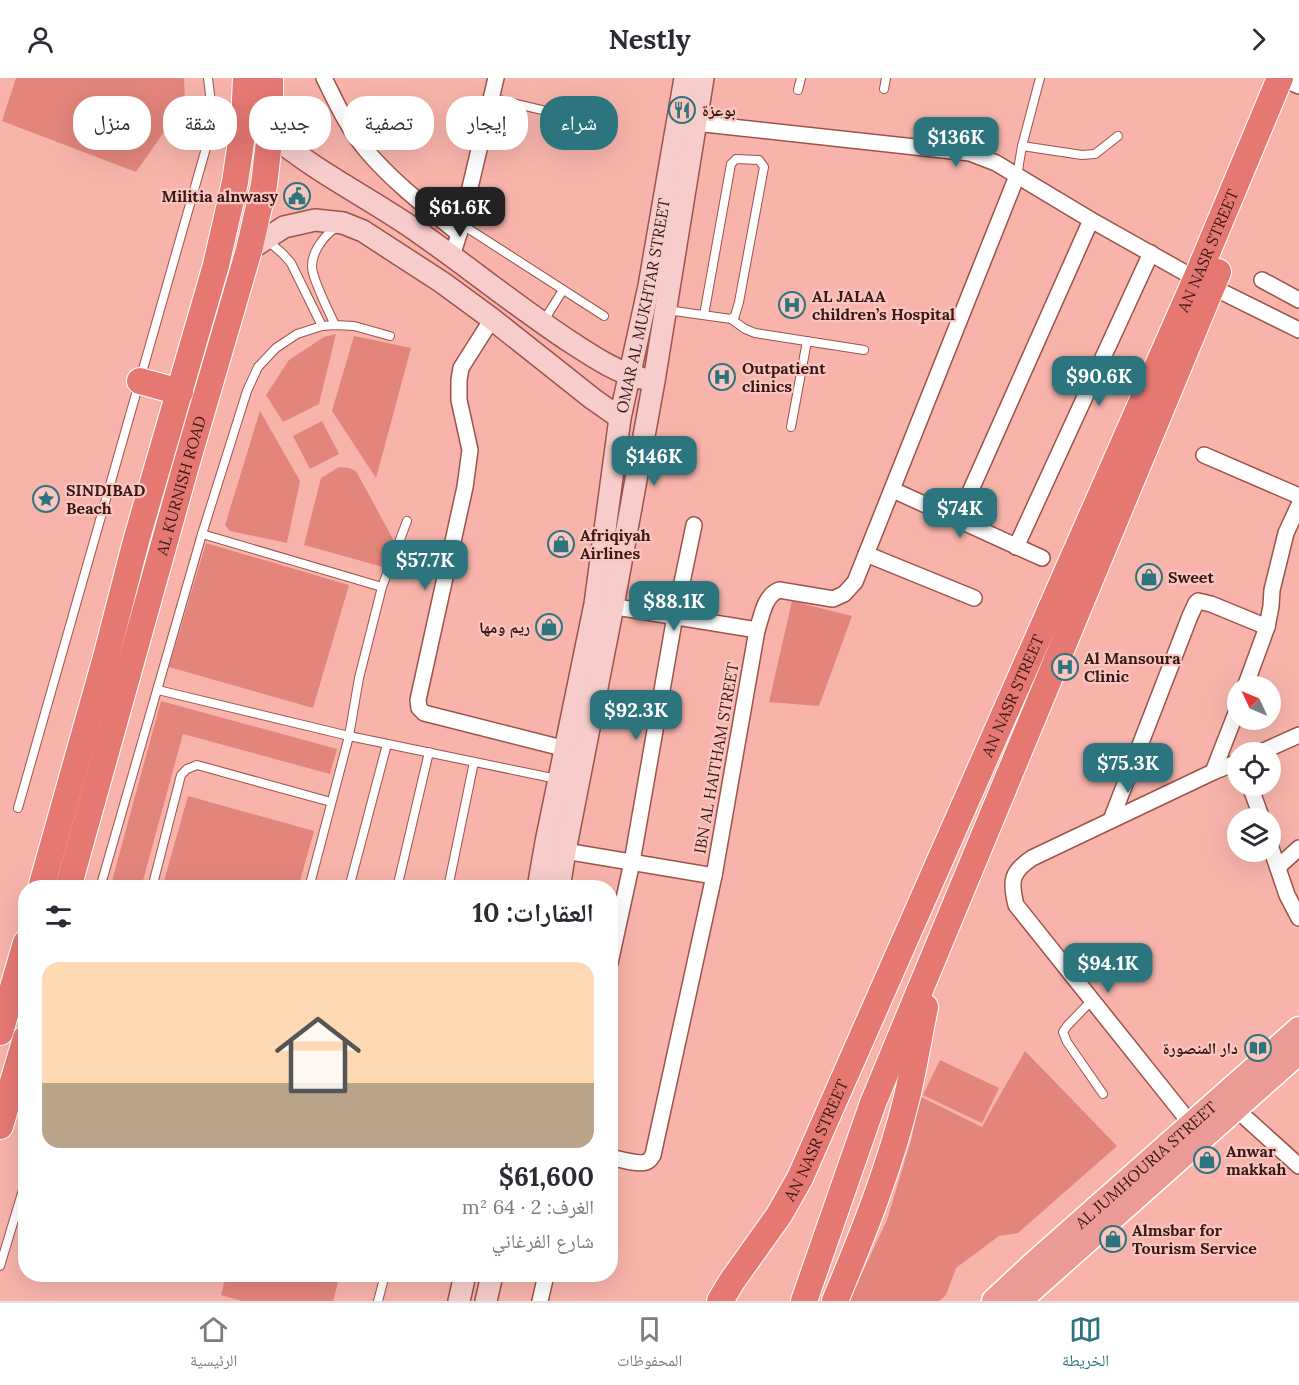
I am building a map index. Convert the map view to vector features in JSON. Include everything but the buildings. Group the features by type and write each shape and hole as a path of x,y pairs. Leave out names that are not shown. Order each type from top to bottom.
{"highway":[{"name":"AL KURNISH ROAD","path":"43,880 136,541 216,265 235,182 244,122 246,78"},
{"name":"AL KURNISH ROAD","path":"270,78 270,96"},
{"name":"AN NASR STREET","path":"804,1301 873,1103 1204,283 1290,81"},
{"name":"AL KURNISH ROAD","path":"70,880 182,481 257,245 268,150"},
{"name":"AN NASR STREET","path":"720,1301 779,1215 800,1178 1204,283"},
{"path":"140,381 180,392"},
{"path":"835,1301 885,1172 907,1097 934,956"},
{"path":"0,1032 18,970"},
{"path":"0,1126 18,1065"}],"main road":[{"name":"OMAR AL MUKHTAR STREET","path":"540,880 559,779 604,605 654,381 665,310 668,230 685,78"},
{"name":"OMAR AL MUKHTAR STREET","path":"560,880 604,605 620,418 649,286 668,230 695,123 703,78"},
{"path":"290,150 413,228 542,323 587,353 630,376 654,381"},
{"path":"257,245 284,227 315,220 343,223 363,231 492,319 592,399 620,418"},
{"name":"AL JUMHOURIA STREET","path":"994,1301 1299,1029"},
{"name":"AL JUMHOURIA STREET","path":"1019,1301 1299,1052"},
{"path":"459,1301 463,1282"},
{"path":"486,1301 490,1282"}],"street":[{"path":"324,78 365,150 410,194 460,229"},
{"path":"492,96 496,78"},
{"path":"695,123 970,153 996,163 1091,220 1204,283 1299,330"},
{"path":"452,256 479,150"},
{"name":"IBN AL HAITHAM STREET","path":"618,1159 645,1163 653,1155 714,876 757,630 767,601 773,592 779,590 833,598 844,594 855,582 1017,176"},
{"path":"958,519 1091,220"},
{"path":"1016,547 1151,253"},
{"path":"1262,280 1299,300"},
{"path":"492,319 461,368 459,400 470,450 465,487 418,700 419,708 424,713 566,749"},
{"path":"1204,455 1299,496"},
{"path":"893,490 1042,558"},
{"path":"1249,676 1267,627 1272,590 1286,533 1299,505"},
{"path":"618,926 694,525"},
{"path":"866,554 974,598"},
{"path":"1111,820 1196,603 1211,604 1267,627"},
{"path":"604,605 757,630"},
{"path":"1213,772 1229,730"},
{"path":"1281,743 1299,735"},
{"path":"1191,1124 1016,905 1012,890 1014,876 1020,866 1032,858 1227,766"},
{"path":"1278,867 1299,848"},
{"path":"565,850 714,876"},
{"path":"1276,862 1287,895 1299,918"},
{"path":"1236,1109 1299,1166"},
{"path":"540,1301 544,1282"}],"lane":[{"path":"18,808 208,141 212,111 208,78"},
{"path":"798,90 801,78"},
{"path":"884,89 886,78"},
{"path":"1017,176 1022,146 1040,78"},
{"path":"1022,146 1082,155 1095,154 1118,136"},
{"path":"704,315 731,164 736,159 759,160 764,167 739,302 735,316 731,319"},
{"path":"335,325 312,272 317,249 332,230 343,223"},
{"path":"460,229 604,316"},
{"path":"257,245 283,254 291,263 322,326"},
{"path":"542,323 563,290"},
{"path":"665,310 731,319 755,333 864,350"},
{"path":"102,880 202,534 247,391 258,367 276,348 297,334 322,326 354,326 390,336"},
{"path":"791,427 807,341"},
{"path":"311,880 349,736 359,678 382,587 407,521"},
{"path":"202,534 382,587"},
{"path":"158,690 349,736 559,779"},
{"path":"351,880 387,744"},
{"path":"399,880 429,752"},
{"path":"450,880 474,762"},
{"path":"154,880 181,775 187,769 197,765 331,802"},
{"path":"1092,1000 1064,1032 1067,1042 1103,1094"},
{"path":"0,1266 18,1206"},
{"path":"378,1301 383,1282"}],"shaded area":[{"path":"16,78 184,78 185,96 163,96 163,133 136,172 78,150 151,150 151,96 73,96 73,148 2,121"},
{"path":"336,334 319,404 283,422 266,395 289,360 324,337"},
{"path":"354,336 411,348 376,478 332,411"},
{"path":"260,411 300,481 287,543 230,531 225,525"},
{"path":"322,421 339,454 310,469 293,436"},
{"path":"339,467 356,471 393,539 383,567 304,545 321,478"},
{"path":"206,543 349,585 313,708 169,667"},
{"path":"792,601 852,616 819,706 769,702"},
{"path":"161,701 337,749 330,774 183,734 143,880 112,880"},
{"path":"188,796 314,831 300,880 164,880"},
{"path":"1025,1051 1117,1146 1018,1233 999,1236 956,1268 946,1295 939,1301 849,1301 887,1220 912,1137 919,1096 982,1127"},
{"path":"940,1060 999,1088 982,1123 923,1095"},
{"path":"224,1282 338,1282 333,1301 242,1301 221,1295"}],"place":[{"name":"بوعزة","path":"682,110"},
{"name":"Militia alnwasy","path":"297,196"},
{"name":"AL JALAA children’s Hospital","path":"792,305"},
{"name":"Outpatient clinics","path":"722,377"},
{"name":"SINDIBAD Beach","path":"46,499"},
{"name":"Afriqiyah Airlines","path":"561,544"},
{"name":"Sweet","path":"1149,577"},
{"name":"ريم ومها","path":"549,627"},
{"name":"Al Mansoura Clinic","path":"1065,667"},
{"name":"دار المنصورة","path":"1258,1048"},
{"name":"Anwar makkah","path":"1207,1160"},
{"name":"Almsbar for Tourism Service","path":"1113,1239"}]}
